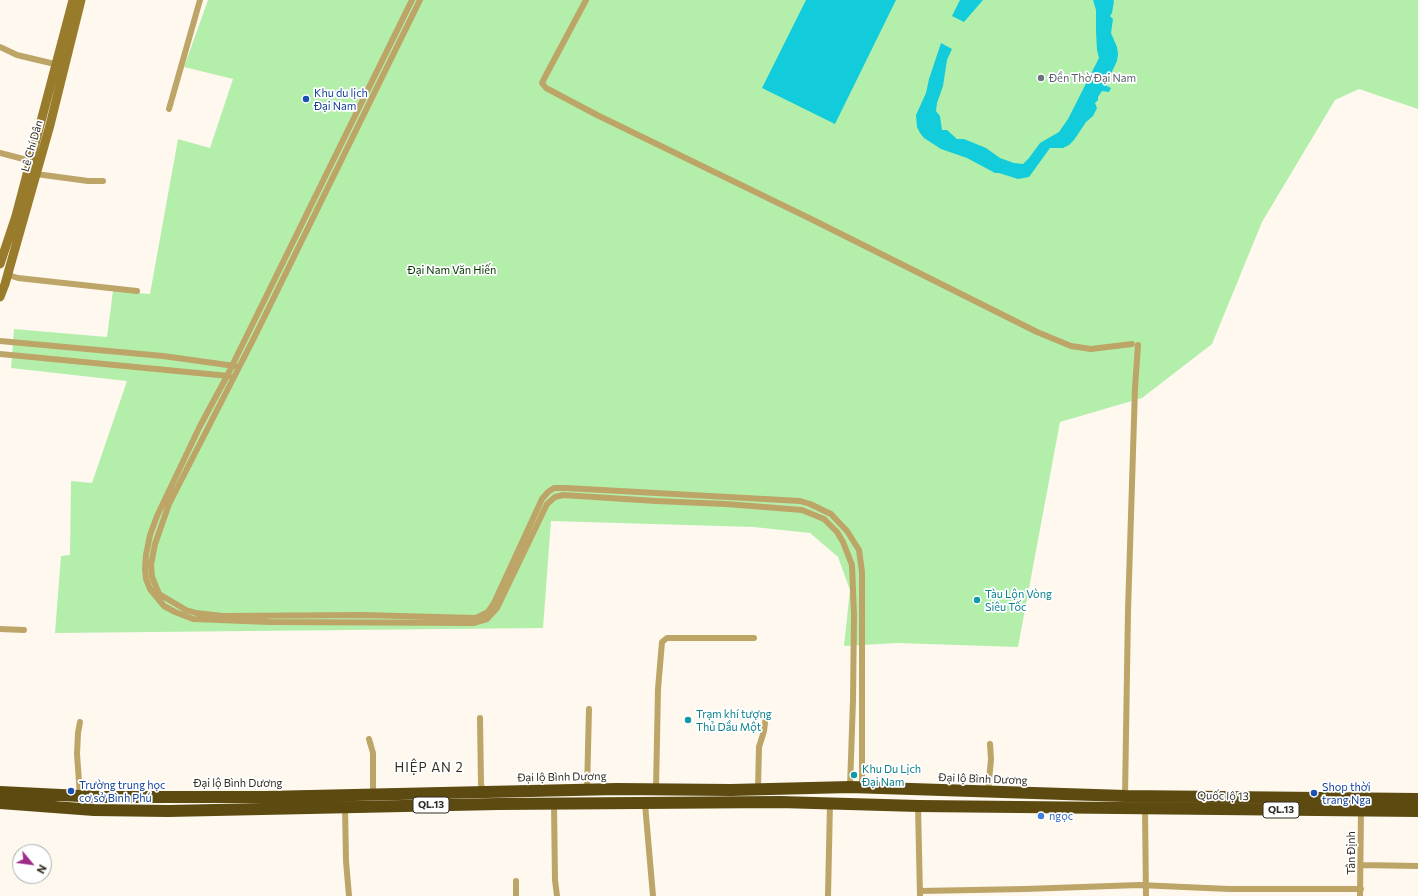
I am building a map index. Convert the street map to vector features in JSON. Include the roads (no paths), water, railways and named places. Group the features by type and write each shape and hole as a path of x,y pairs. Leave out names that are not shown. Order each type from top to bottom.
{"highway":[{"name":"Đại lộ Bình Dương","path":"0,803 51,801 80,796 266,797 587,790 758,789 850,782 1125,802"},
{"path":"850,782 856,803"},
{"path":"856,803 862,782"},
{"name":"Đại lộ Bình Dương","path":"0,792 94,810 168,811 345,806 554,804 830,802 918,806 1125,802"},
{"name":"Quốc lộ 13","path":"1125,802 1418,799"},
{"name":"Quốc lộ 13","path":"1145,802 1361,811 1418,811"}],"main road":[{"name":"Lê Chí Dân","path":"0,297 8,275 50,124 73,0"},
{"name":"Lê Chí Dân","path":"0,264 16,216 31,160 81,0"}],"street":[{"path":"169,109 200,0"},
{"path":"412,0 227,376 200,426 158,516 150,535 146,555 146,579 150,589 164,606 184,616 200,620 270,622 473,623 487,620 497,608 547,504 555,497 563,495 648,501 734,504 802,510 824,519 837,532 843,542 852,565 854,700 850,782"},
{"path":"420,0 240,366 169,504 155,544 150,566 155,587 159,594 178,606 196,613 222,616 361,615 476,618 488,612 494,603 542,499 554,488 800,501 831,514 848,531 859,550 862,572 862,782"},
{"path":"586,0 544,79 542,84 546,88 597,115 809,218 1036,332 1071,346 1091,349 1135,345 1125,802"},
{"path":"0,48 17,55 60,66"},
{"path":"0,153 31,160"},
{"path":"36,174 103,181"},
{"path":"8,275 18,278 137,291"},
{"path":"0,340 163,356 240,366"},
{"path":"0,354 234,377"},
{"path":"0,629 24,630"},
{"path":"656,789 658,689 662,642 668,638 754,638"},
{"path":"587,790 589,709"},
{"path":"758,789 760,747 766,715"},
{"path":"480,718 481,784 483,792"},
{"path":"80,722 77,754 80,796"},
{"path":"369,738 373,753 373,794"},
{"path":"988,792 991,759 990,744"},
{"path":"828,896 830,802"},
{"path":"1145,802 1146,896"},
{"path":"554,804 555,880 557,896"},
{"path":"645,804 653,896"},
{"path":"345,806 346,861 349,896"},
{"path":"918,806 920,893 1146,885 1360,893"},
{"name":"Tân Định","path":"1360,893 1361,811"},
{"path":"1361,865 1418,866"},
{"path":"516,881 516,896"}],"water":[{"path":"806,0 896,0 835,124 762,88"},
{"path":"960,0 983,0 964,22 952,16"},
{"path":"1093,0 1114,1 1110,16 1113,19 1111,33 1117,47 1118,54 1117,61 1107,82 1107,86 1111,88 1109,92 1102,91 1095,103 1097,108 1093,116 1086,122 1074,140 1063,148 1050,148 1029,177 1018,179 995,173 967,158 941,149 924,138 920,133 917,127 916,115 926,93 941,43 952,49 947,60 943,86 936,111 940,116 942,130 947,130 957,139 964,139 986,148 1000,158 1014,163 1023,164 1040,143 1059,132 1068,119 1099,58 1097,50 1096,10"}],"place":[{"name":"Đền Thờ Đại Nam","path":"1041,78"},
{"name":"Khu du lịch Đại Nam","path":"306,99"},
{"name":"Tàu Lộn Vòng Siêu Tốc","path":"977,600"},
{"name":"Trạm khí tượng Thủ Dầu Một","path":"688,720"},
{"name":"Khu Du Lịch Đại Nam","path":"854,775"},
{"name":"Trường trung học cơ sở Bình Phú","path":"71,791"},
{"name":"Shop thời trang Nga","path":"1314,793"},
{"name":"ngọc","path":"1041,816"}],"district":[{"name":"HIỆP AN 2","path":"429,768"}],"park label":[{"name":"Đại Nam Văn Hiến","path":"452,270"}]}
